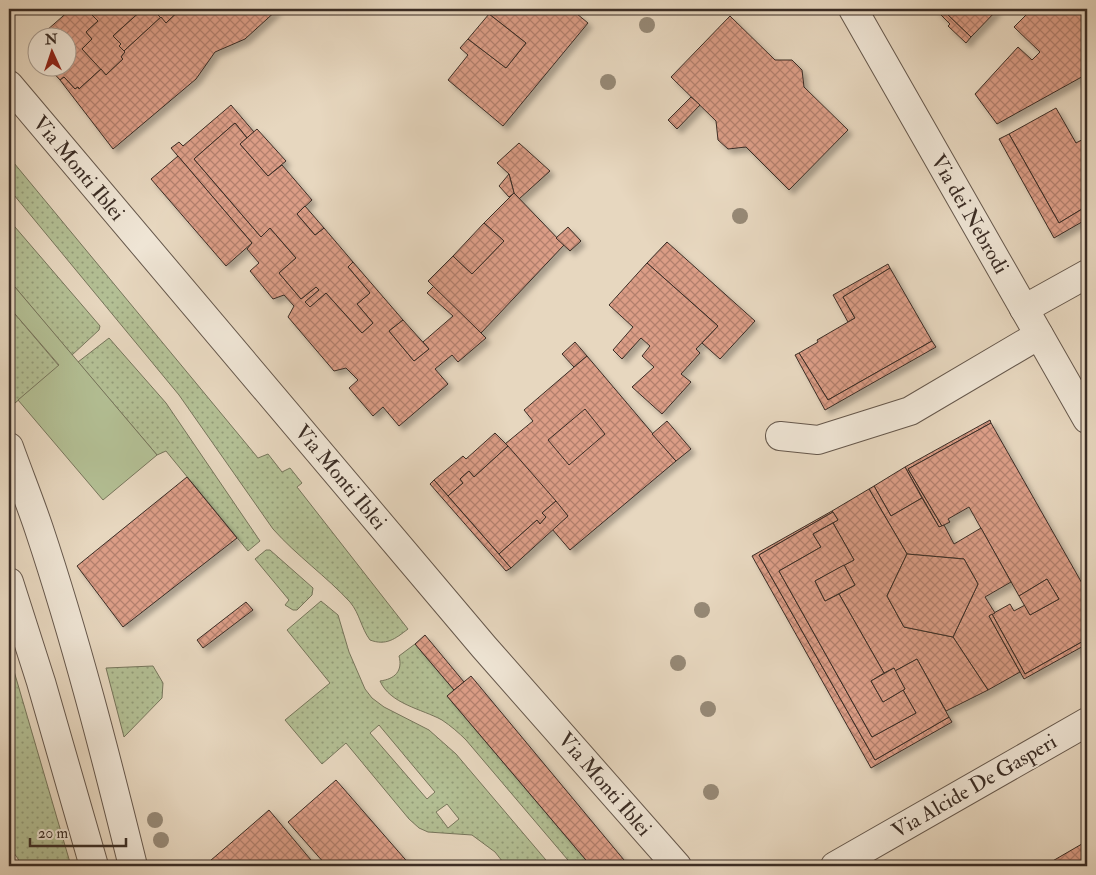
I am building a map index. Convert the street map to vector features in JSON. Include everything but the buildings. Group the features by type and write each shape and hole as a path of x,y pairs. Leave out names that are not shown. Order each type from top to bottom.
{"street":[{"name":"Via dei Nebrodi","path":"853,9 1087,419"},
{"name":"Via Monti Iblei","path":"9,86 484,647 677,866"},
{"path":"1024,308 1087,274"},
{"path":"780,436 818,440 910,411 1039,335"},
{"path":"9,448 39,528 70,628 133,866"},
{"path":"9,582 41,682 94,866"},
{"name":"Via Alcide De Gasperi","path":"835,866 1087,722"}],"green space":[{"path":"9,157 258,458 268,454 282,472 290,468 302,483 297,487 408,629 386,642 370,640 350,602 273,529 179,395 9,189"},
{"path":"9,220 100,326 99,330 72,355 9,280"},
{"path":"9,280 157,455 103,500 18,400 59,365 9,307"},
{"path":"9,307 59,366 15,403 9,390"},
{"path":"109,338 166,403 260,541 248,551 166,451 157,455 78,362"},
{"path":"266,550 270,550 313,588 312,595 297,610 293,610 285,605 289,600 255,559"},
{"path":"321,601 338,615 349,652 365,689 372,698 384,707 429,730 456,754 551,866 506,866 495,852 472,835 428,832 419,828 409,819 346,743 322,764 285,720 330,683 287,630","holes":["379,725 435,792 427,799 370,733","447,804 459,819 448,828 436,812"]},
{"path":"415,644 454,690 447,696 591,866 573,866 466,740 455,730 442,720 399,701 385,689 380,681 390,678 397,673 400,666 399,656"},
{"path":"9,654 71,866 23,866 9,846"},
{"path":"153,666 163,683 162,698 124,737 106,668"}]}
